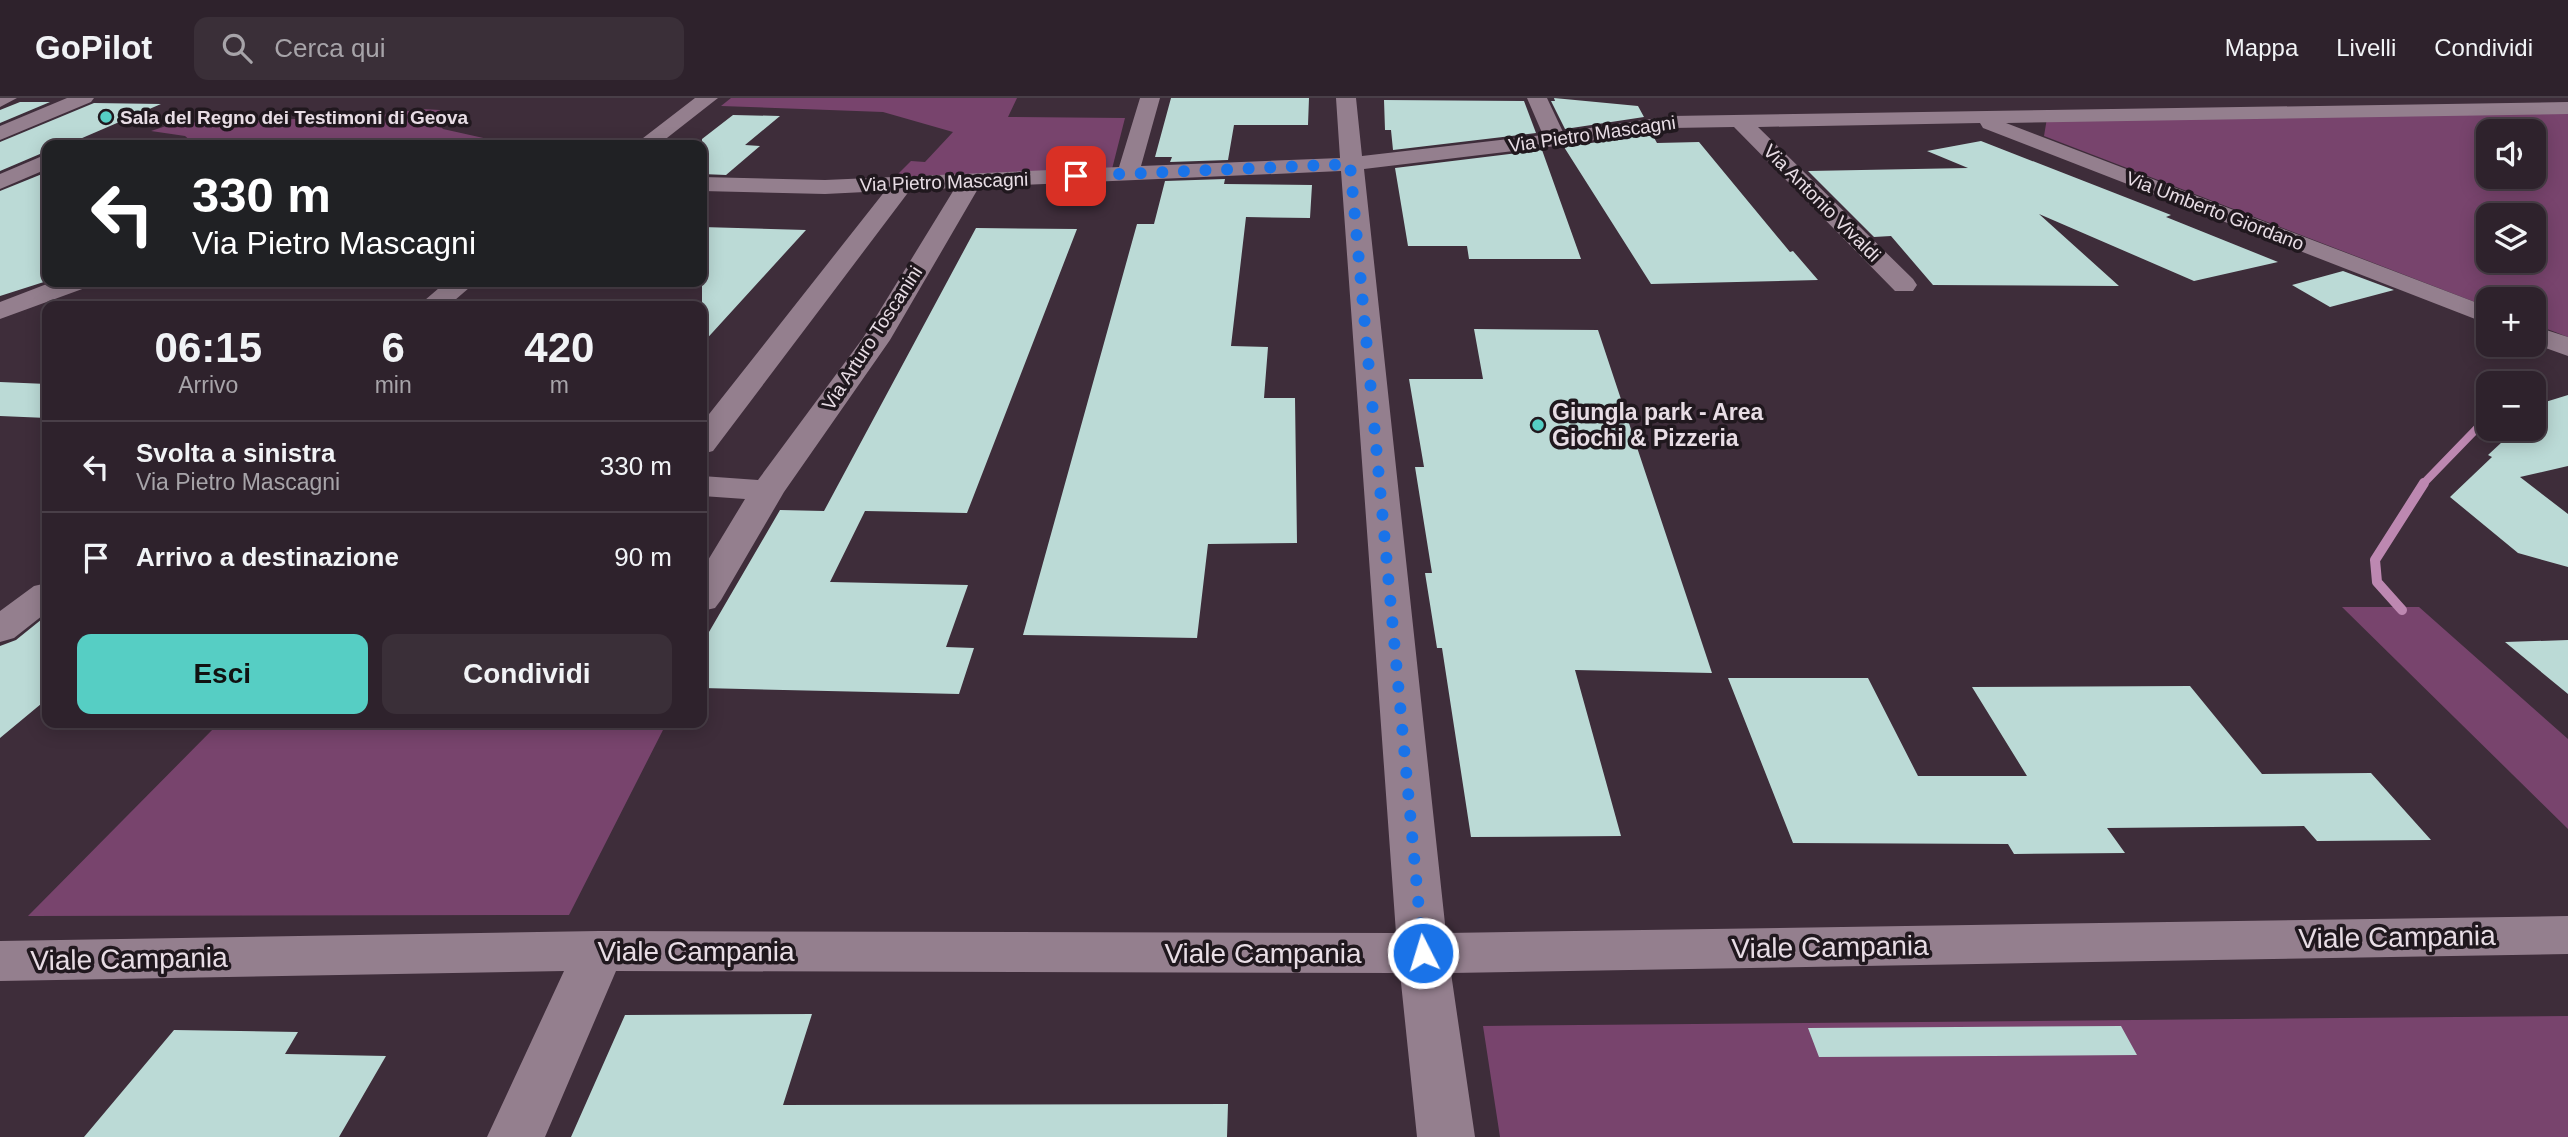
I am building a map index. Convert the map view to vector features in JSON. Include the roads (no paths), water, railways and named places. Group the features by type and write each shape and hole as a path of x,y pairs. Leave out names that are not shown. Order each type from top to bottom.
{"street":[{"path":"0,101 6,98"},
{"path":"0,134 84,98"},
{"path":"652,140 708,98"},
{"path":"1128,174 1150,98"},
{"path":"1346,98 1423,953 1446,1137"},
{"path":"1537,98 1556,141"},
{"name":"Via Umberto Giordano","path":"1946,98 1969,116 2476,311"},
{"path":"2164,98 2189,113"},
{"path":"2364,98 2390,110"},
{"name":"Via Pietro Mascagni","path":"707,184 813,187 1350,164 1556,141 1645,124 1969,116 2568,108"},
{"name":"Via Antonio Vivaldi","path":"1740,121 1904,285"},
{"path":"0,153 42,156"},
{"path":"0,181 42,163"},
{"name":"Via Arturo Toscanini","path":"707,592 767,491 876,340 971,181"},
{"path":"707,438 903,184"},
{"path":"0,311 64,287"},
{"path":"437,301 456,287"},
{"path":"2546,339 2568,347"},
{"path":"707,486 767,491"},
{"path":"0,630 42,598"},
{"name":"Viale Campania","path":"0,961 598,951 1423,953 2568,935"},
{"path":"516,1137 598,951"}],"waterway":[{"path":"2423,484 2476,429"},
{"path":"2402,610 2377,582 2375,560 2424,483"}],"place":[{"name":"Sala del Regno dei Testimoni di Geova","path":"106,117"},
{"name":"Giungla park - Area Giochi & Pizzeria","path":"1538,425"}]}
